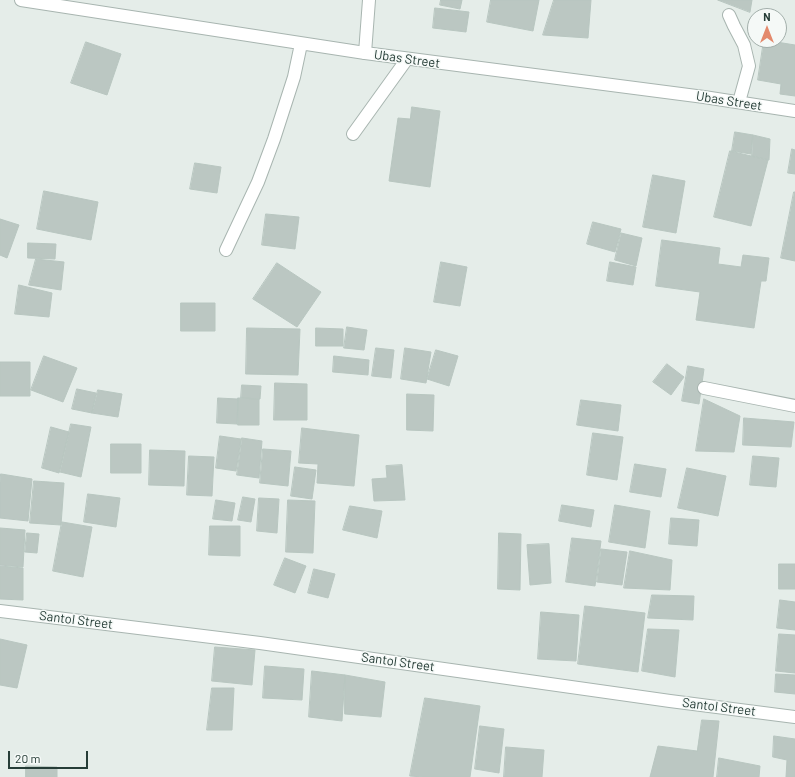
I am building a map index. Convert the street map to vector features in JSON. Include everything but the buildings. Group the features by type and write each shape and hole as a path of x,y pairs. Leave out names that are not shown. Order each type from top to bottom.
{"street":[{"name":"Ubas Street","path":"21,0 301,44 704,96 795,111"},
{"path":"365,53 369,0"},
{"path":"729,15 744,46 749,66 739,102"},
{"path":"226,250 258,182 274,139 294,77 301,44"},
{"path":"353,134 408,59"},
{"path":"704,388 795,406"},
{"name":"Santol Street","path":"0,611 260,643 670,701 795,717"}]}
